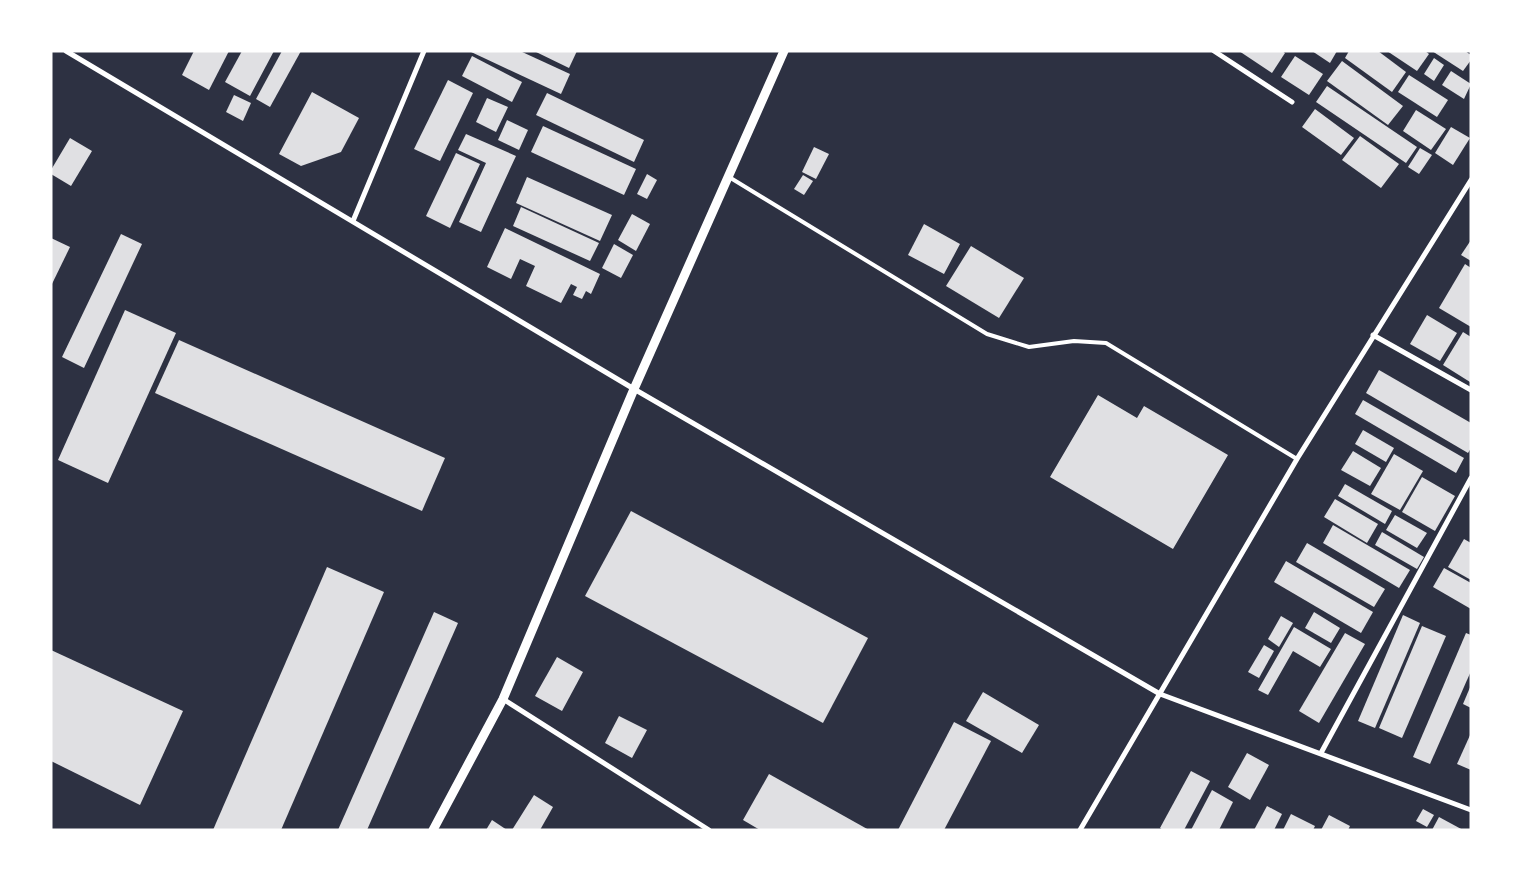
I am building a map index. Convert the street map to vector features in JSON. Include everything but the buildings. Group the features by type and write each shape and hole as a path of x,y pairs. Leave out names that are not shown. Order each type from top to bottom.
{"street":[{"path":"66,51 634,389 1160,694 1471,810"},
{"path":"353,221 424,51"},
{"path":"433,830 503,699 634,389 784,51"},
{"path":"1214,51 1292,102"},
{"path":"1080,830 1297,459 1471,180"},
{"path":"1373,335 1471,390"},
{"path":"1321,753 1471,478"},
{"path":"503,699 709,830"}],"lane":[{"path":"728,176 987,334 1029,348 1074,341 1106,342 1297,459"}]}
